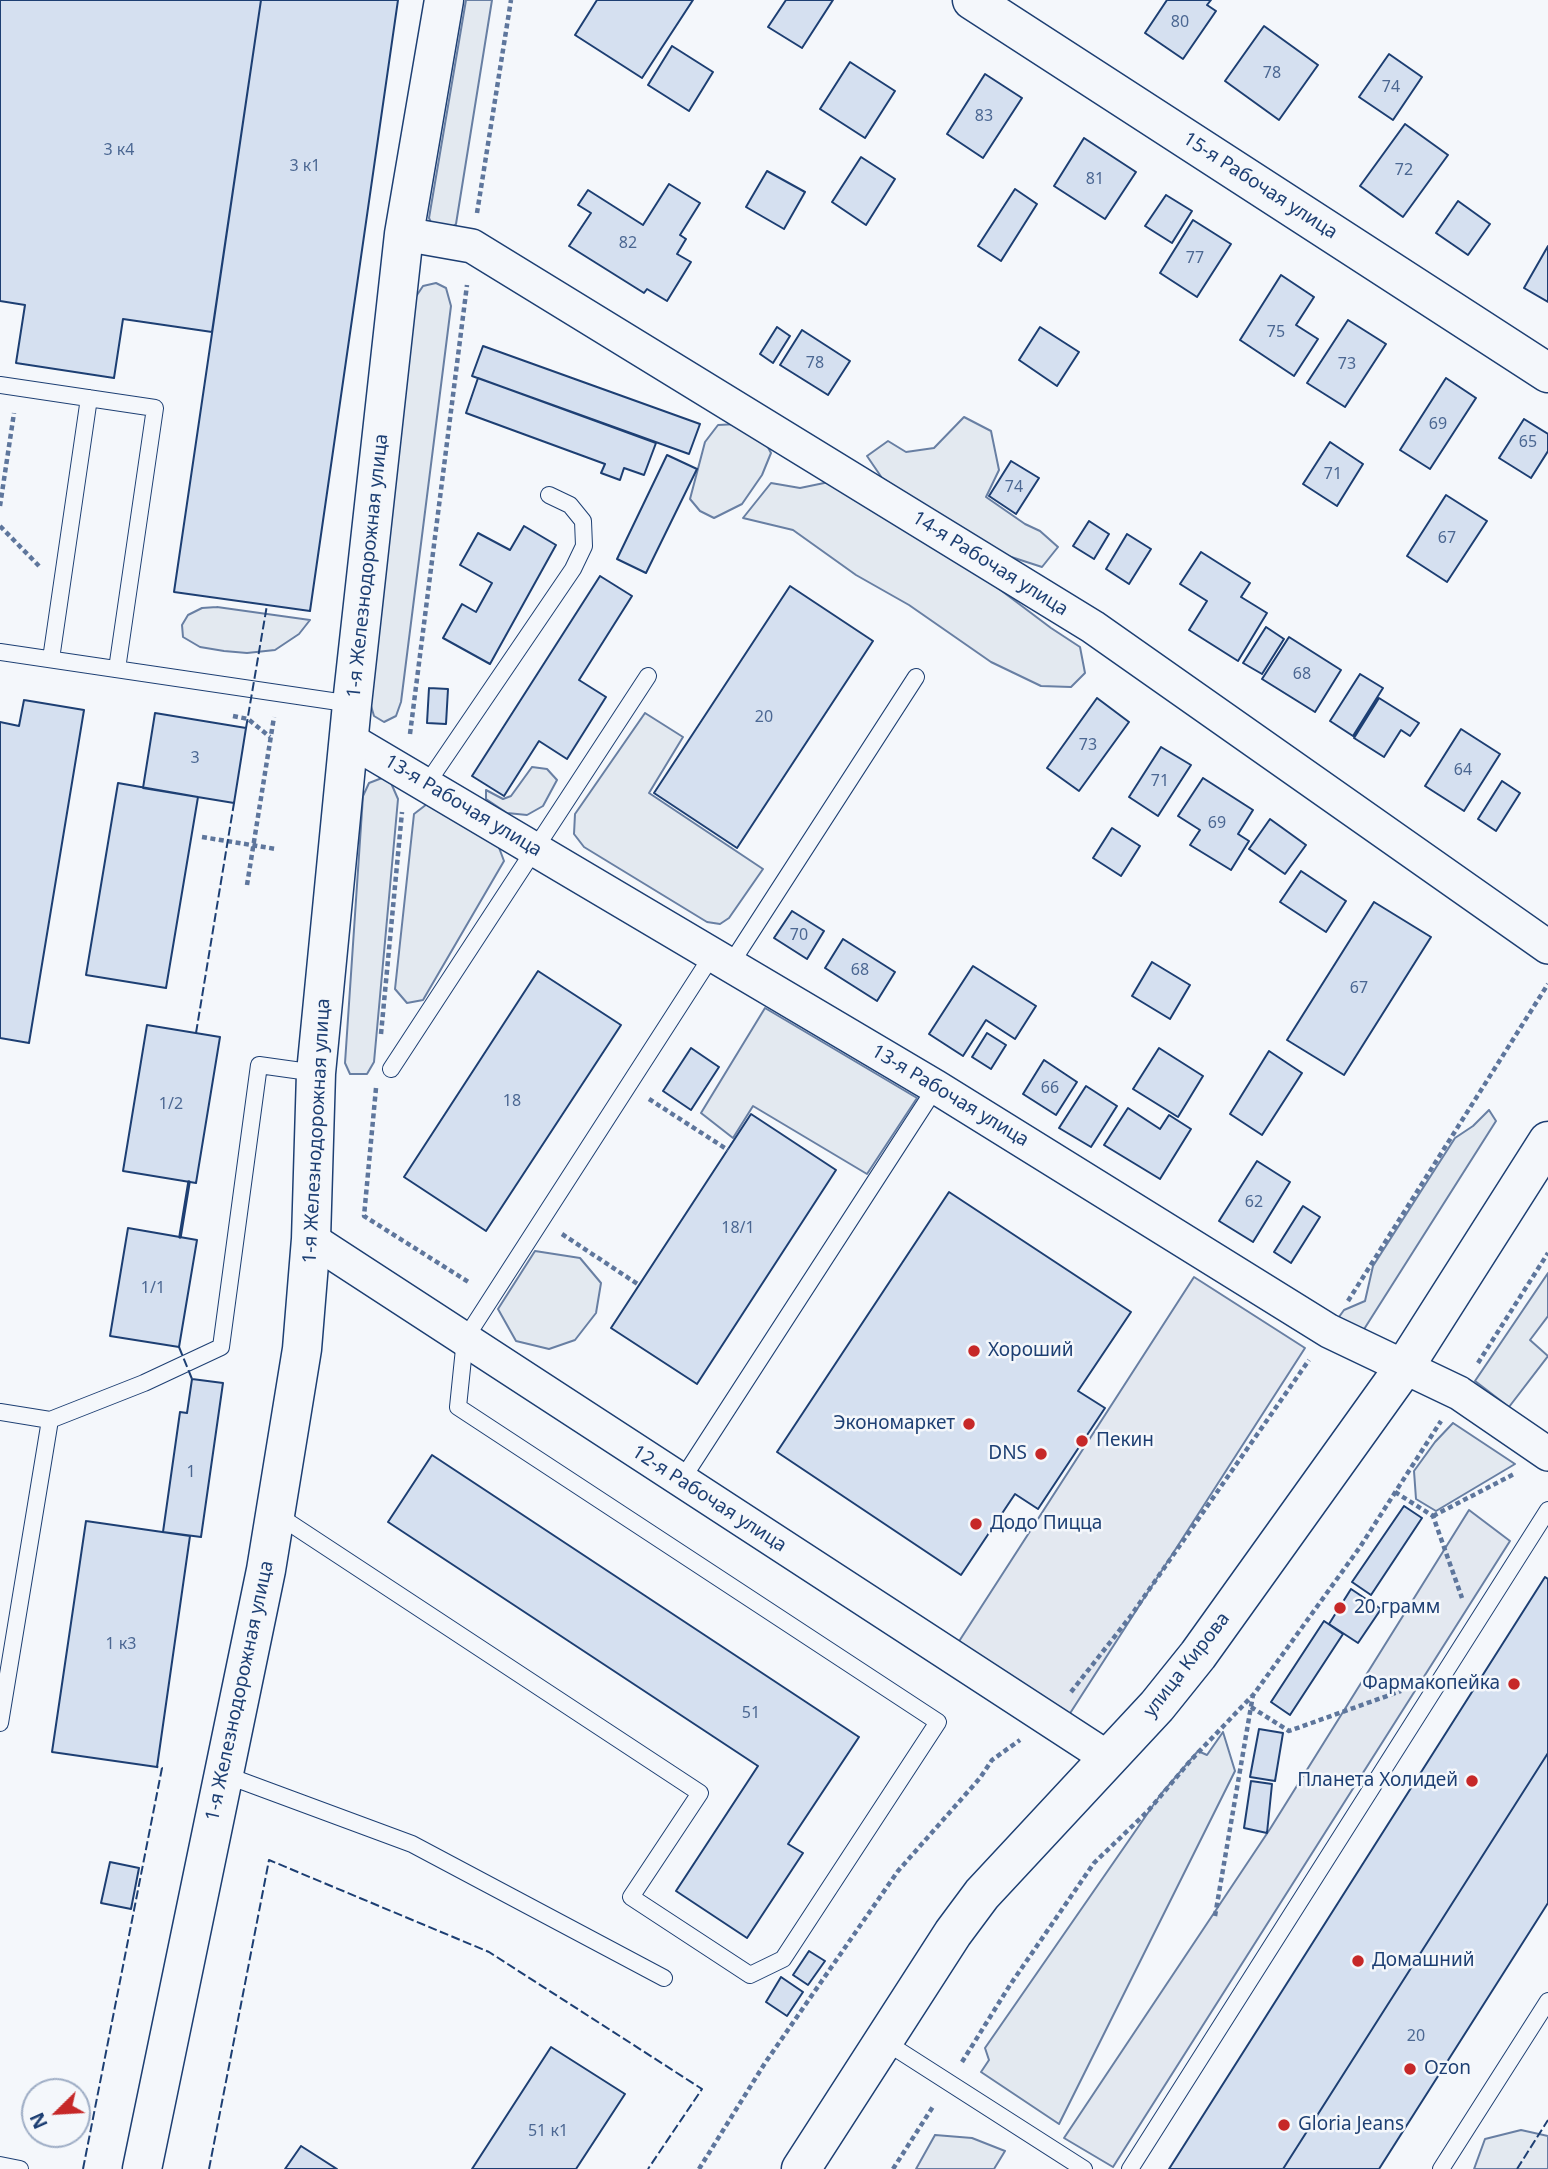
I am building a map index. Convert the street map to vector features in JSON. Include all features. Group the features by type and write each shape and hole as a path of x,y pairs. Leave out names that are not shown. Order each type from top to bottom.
{"street":[{"name":"1-я Железнодорожная улица","path":"142,2169 266,1570 302,1349 311,1239 316,1073 351,722 404,234 443,0"},
{"name":"15-я Рабочая улица","path":"972,0 1548,373"},
{"name":"14-я Рабочая улица","path":"404,234 472,246 1093,627 1548,947"},
{"name":"13-я Рабочая улица","path":"351,722 416,779 936,1087 1329,1331 1459,1393 1536,1461"},
{"name":"улица Кирова","path":"801,2169 953,1933 982,1895 1157,1706 1198,1655 1405,1366 1548,1141"},
{"name":"12-я Рабочая улица","path":"311,1239 1108,1758"}],"lane":[{"path":"0,385 155,408 117,669"},
{"path":"51,659 89,398"},
{"path":"416,779 573,569 584,546 583,521 570,505 549,495"},
{"path":"0,652 278,693 351,722"},
{"path":"384,1073 648,676"},
{"path":"275,1514 700,1793 631,1897 750,1975 783,1959 938,1722 458,1406 464,1339 628,1085 721,959 916,677"},
{"path":"0,1412 50,1420 221,1347 259,1065 316,1073"},
{"path":"681,1481 936,1087"},
{"path":"0,1723 50,1420"},
{"path":"1130,2169 1548,1510"},
{"path":"223,1774 412,1844 664,1978"},
{"path":"1441,2169 1548,2001"},
{"path":"884,2041 1084,2169"},
{"path":"0,2165 20,2169"}],"path":[{"path":"381,1036 416,779 472,246 511,0"},
{"path":"0,506 17,387"},
{"path":"0,526 61,590"},
{"path":"247,886 278,693"},
{"path":"222,715 248,719 271,737"},
{"path":"202,837 276,849"},
{"path":"699,2169 765,2063 898,1871 980,1778 992,1760 1049,1720 1130,1617 1329,1331 1548,984"},
{"path":"384,1073 364,1216 492,1297"},
{"path":"628,1085 727,1150"},
{"path":"541,1220 639,1285"},
{"path":"1433,1516 1536,1461"},
{"path":"1395,1492 1433,1516 1473,1629"},
{"path":"893,2169 1010,1985 1094,1863 1149,1811 1191,1760 1254,1694 1360,1547"},
{"path":"1251,1707 1289,1731 1442,1676"},
{"path":"1215,1916 1254,1694"}],"shaded area":[{"path":"466,0 492,0 456,224 445,234 435,232 429,218"},
{"path":"436,283 446,288 451,306 401,702 396,716 384,722 374,716 369,699 415,298 423,286"},
{"path":"964,417 991,431 999,470 986,497 1040,531 1058,547 1042,567 999,553 882,478 867,456 888,441 906,452 934,448"},
{"path":"738,424 764,440 771,453 762,475 742,504 714,518 700,511 690,499 705,442 718,425"},
{"path":"829,482 958,558 1080,647 1085,673 1071,687 1041,686 991,662 909,605 856,575 793,530 743,518 771,483 800,488"},
{"path":"217,607 310,620 299,634 275,650 247,653 224,651 200,647 183,637 182,625 188,615 202,608"},
{"path":"645,713 683,737 649,793 763,869 729,918 720,924 707,922 584,847 574,834 575,814"},
{"path":"532,767 547,769 557,780 543,806 527,815 507,813 486,799 486,790 503,799 511,796"},
{"path":"382,778 391,783 398,799 374,1062 367,1074 350,1074 345,1063 363,796 369,783"},
{"path":"427,804 498,845 504,861 423,1000 407,1003 395,989 414,814"},
{"path":"765,1008 917,1098 867,1174 753,1106 733,1138 701,1113"},
{"path":"1489,1110 1496,1121 1361,1334 1336,1321 1344,1310 1365,1301 1373,1266 1455,1138 1473,1126"},
{"path":"535,1251 580,1258 601,1283 596,1313 575,1340 549,1349 516,1341 498,1309"},
{"path":"1548,1273 1548,1316 1530,1340 1548,1356 1509,1407 1475,1381"},
{"path":"1194,1277 1305,1348 1067,1718 956,1646"},
{"path":"1453,1423 1515,1464 1436,1511 1416,1499 1414,1471"},
{"path":"1469,1510 1510,1541 1113,2167 1064,2138 1270,1829"},
{"path":"1223,1732 1235,1771 1059,2124 981,2072 989,2060 985,2048 1161,1794 1198,1751 1207,1755"},
{"path":"1521,2130 1548,2136 1548,2169 1474,2169 1485,2139"},
{"path":"935,2135 972,2138 1005,2151 994,2169 916,2169"}],"building":[{"path":"0,0 261,0 212,332 123,319 114,378 16,363 25,305 0,301"},
{"path":"261,0 398,0 310,611 174,592"},
{"path":"597,0 693,0 642,78 575,35"},
{"path":"786,0 833,0 802,48 768,27"},
{"path":"1167,0 1211,0 1207,5 1216,11 1183,59 1145,33"},
{"path":"1264,26 1318,65 1279,120 1225,81"},
{"path":"672,46 713,72 689,111 648,85"},
{"path":"1389,54 1422,77 1393,120 1359,97"},
{"path":"850,62 895,91 865,138 820,109"},
{"path":"985,74 1022,98 983,158 947,134"},
{"path":"1405,124 1448,155 1403,217 1360,186"},
{"path":"1084,138 1136,172 1105,219 1054,186"},
{"path":"861,157 895,179 866,225 832,202"},
{"path":"767,171 805,192 784,229 746,207"},
{"path":"669,184 700,203 680,235 686,239 677,254 691,262 667,301 647,289 644,293 569,246 591,213 578,205 588,190 643,225"},
{"path":"1015,189 1037,204 1001,261 978,246"},
{"path":"1166,195 1192,211 1172,243 1145,226"},
{"path":"1458,201 1490,224 1468,255 1436,233"},
{"path":"1193,220 1231,244 1197,297 1160,273"},
{"path":"1548,246 1548,302 1524,288"},
{"path":"1281,275 1314,297 1296,325 1318,339 1294,376 1240,340"},
{"path":"1348,320 1386,344 1345,407 1307,383"},
{"path":"777,327 790,336 773,363 760,354"},
{"path":"1040,327 1079,352 1057,386 1019,360"},
{"path":"802,330 850,361 828,395 780,365"},
{"path":"483,346 700,424 689,454 472,376"},
{"path":"478,378 656,443 644,475 624,468 620,480 601,473 605,464 466,413"},
{"path":"1446,378 1476,398 1430,469 1400,450"},
{"path":"1524,419 1548,434 1548,451 1531,478 1499,458"},
{"path":"1330,442 1363,464 1337,506 1303,484"},
{"path":"667,455 697,469 646,573 617,559"},
{"path":"1011,461 1039,478 1016,514 989,496"},
{"path":"1446,495 1487,521 1447,582 1407,556"},
{"path":"1089,521 1109,534 1094,559 1073,546"},
{"path":"524,526 556,545 490,664 443,638 462,604 476,612 492,583 460,565 478,533 510,550"},
{"path":"1127,534 1151,549 1129,584 1106,569"},
{"path":"1201,552 1250,583 1241,597 1267,613 1238,661 1189,630 1207,601 1180,584"},
{"path":"600,576 632,596 579,680 606,697 567,759 539,741 504,796 472,776"},
{"path":"790,586 873,641 737,848 654,793"},
{"path":"1266,627 1284,639 1262,674 1243,663"},
{"path":"1289,637 1341,670 1315,712 1262,679"},
{"path":"1360,674 1383,688 1353,736 1330,721"},
{"path":"429,688 448,689 446,724 427,723"},
{"path":"1097,698 1129,722 1079,791 1047,768"},
{"path":"1379,698 1419,723 1410,736 1401,730 1384,757 1354,738"},
{"path":"24,700 84,710 29,1043 0,1038 0,722 19,726"},
{"path":"155,713 246,728 234,803 143,788"},
{"path":"1461,729 1500,754 1464,811 1425,786"},
{"path":"1161,747 1191,765 1158,816 1129,797"},
{"path":"1203,778 1253,810 1238,834 1249,841 1231,870 1190,845 1200,830 1178,816"},
{"path":"1502,781 1520,793 1496,831 1478,819"},
{"path":"118,783 198,797 166,988 86,975"},
{"path":"1270,819 1306,845 1285,874 1249,849"},
{"path":"1112,828 1140,846 1121,876 1093,858"},
{"path":"1301,871 1346,901 1326,932 1280,902"},
{"path":"1374,902 1431,937 1344,1075 1287,1040"},
{"path":"792,911 824,931 807,959 774,938"},
{"path":"843,939 895,972 877,1001 825,968"},
{"path":"1152,962 1190,985 1170,1019 1132,996"},
{"path":"973,966 1036,1006 1015,1039 986,1020 963,1056 929,1034"},
{"path":"538,971 621,1025 486,1231 404,1177"},
{"path":"147,1025 220,1037 196,1183 123,1171"},
{"path":"987,1033 1006,1045 991,1069 972,1057"},
{"path":"691,1048 719,1067 691,1110 663,1091"},
{"path":"1159,1048 1203,1076 1178,1117 1133,1089"},
{"path":"1269,1051 1302,1073 1262,1135 1230,1114"},
{"path":"1044,1060 1077,1082 1056,1115 1023,1094"},
{"path":"1086,1086 1117,1106 1091,1147 1059,1128"},
{"path":"1128,1108 1160,1129 1169,1115 1191,1129 1160,1179 1104,1145"},
{"path":"751,1114 836,1170 697,1384 611,1328"},
{"path":"1257,1161 1290,1182 1253,1242 1219,1221"},
{"name":"Хороший","path":"949,1192 1131,1312 1078,1391 1105,1408 1038,1509 1015,1494 961,1575 777,1452"},
{"path":"1303,1206 1320,1217 1291,1263 1274,1252"},
{"path":"128,1228 197,1240 179,1347 110,1336"},
{"path":"192,1379 223,1383 201,1537 163,1532 180,1412 187,1413"},
{"path":"432,1455 859,1737 788,1844 803,1853 747,1938 676,1891 758,1766 388,1522"},
{"path":"1404,1506 1422,1518 1371,1595 1352,1582"},
{"path":"86,1521 190,1536 157,1767 52,1752"},
{"name":"Домашний","path":"1545,1577 1548,1579 1548,1753 1283,2169 1169,2169"},
{"path":"1351,1589 1381,1609 1358,1643 1329,1624"},
{"path":"1324,1621 1343,1634 1290,1715 1271,1702"},
{"path":"1259,1729 1283,1733 1275,1781 1250,1777"},
{"path":"1548,1753 1548,1903 1379,2169 1283,2169"},
{"path":"1251,1781 1272,1784 1267,1833 1244,1828"},
{"path":"110,1862 139,1868 131,1909 101,1903"},
{"path":"809,1951 825,1961 808,1985 793,1975"},
{"path":"781,1977 803,1992 787,2016 766,2002"},
{"path":"551,2047 625,2094 576,2169 472,2169"},
{"path":"301,2146 337,2169 285,2169"}],"fence":[{"path":"246,728 267,605"},
{"path":"196,1033 234,803"},
{"path":"179,1347 192,1379"},
{"path":"83,2169 162,1768 157,1767"},
{"path":"209,2169 269,1860 489,1952 702,2089 648,2169"},
{"path":"1517,2169 1548,2120"}],"wall":[{"path":"180,1237 189,1182"}],"place":[{"name":"Хороший","path":"974,1351"},
{"name":"Экономаркет","path":"969,1424"},
{"name":"Пекин","path":"1082,1441"},
{"name":"DNS","path":"1041,1454"},
{"name":"Додо Пицца","path":"976,1524"},
{"name":"20 грамм","path":"1340,1608"},
{"name":"Фармакопейка","path":"1514,1684"},
{"name":"Планета Холидей","path":"1472,1781"},
{"name":"Домашний","path":"1358,1961"},
{"name":"Ozon","path":"1410,2069"},
{"name":"Gloria Jeans","path":"1284,2125"}]}
